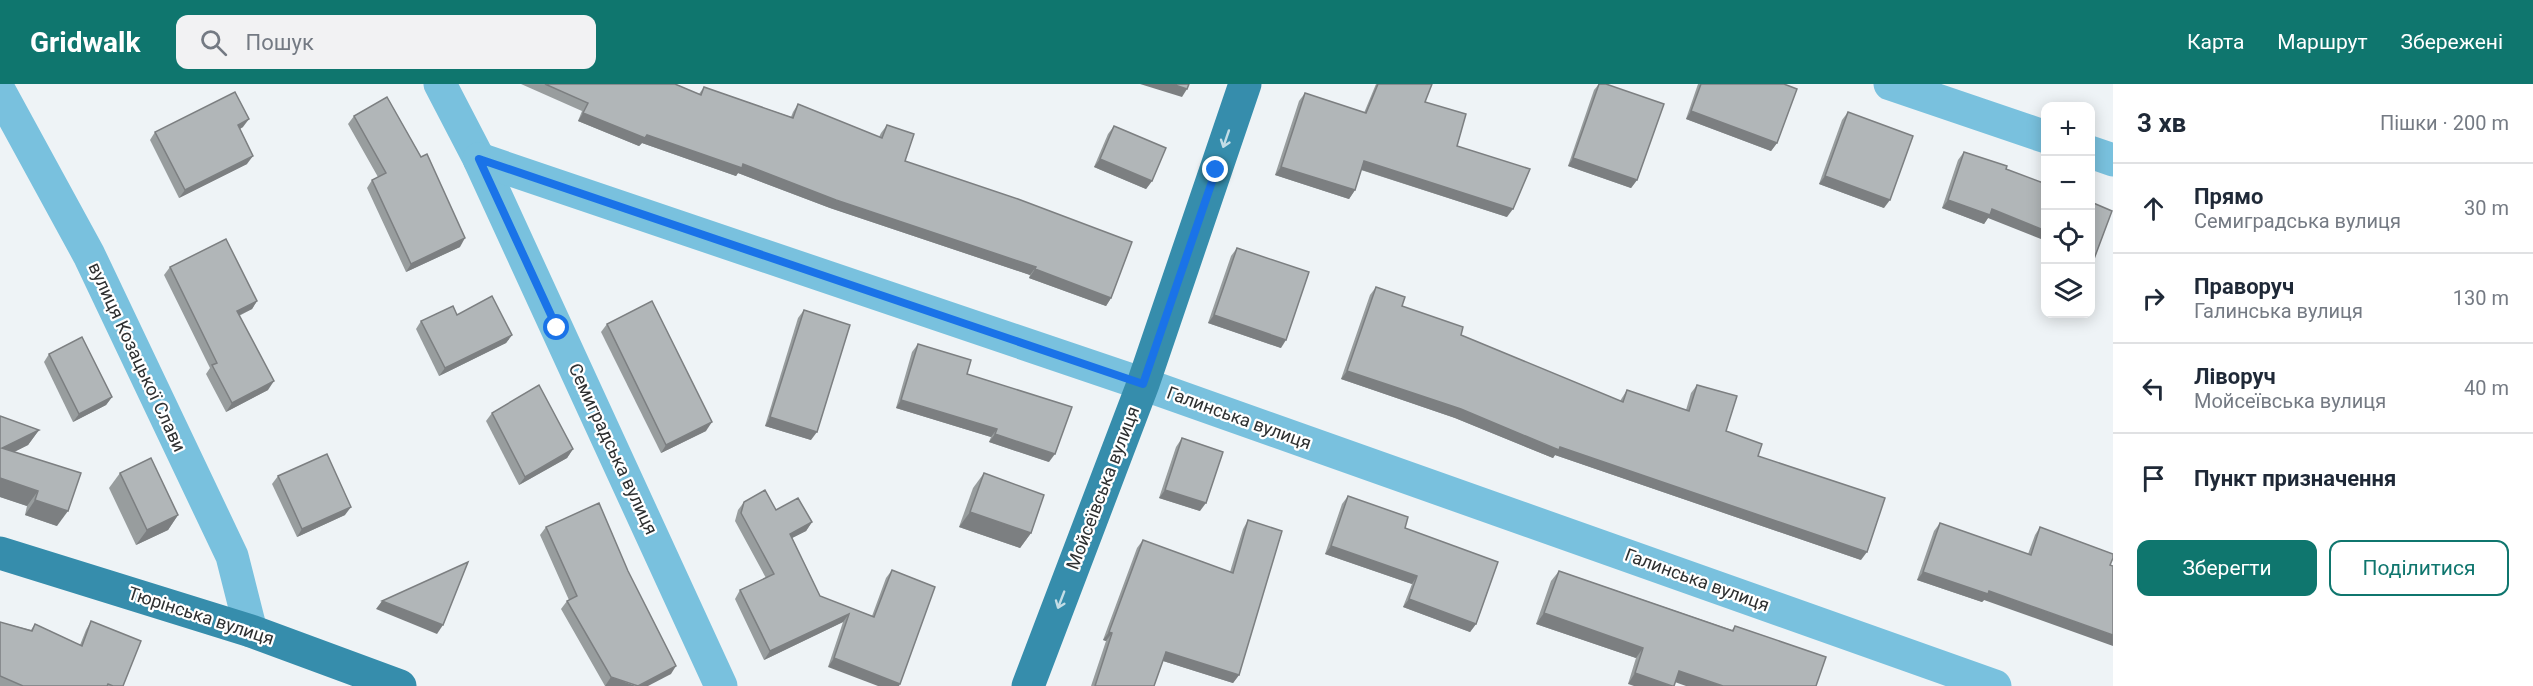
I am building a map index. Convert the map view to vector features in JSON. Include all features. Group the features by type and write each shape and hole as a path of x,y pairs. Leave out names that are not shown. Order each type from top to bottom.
{"main road":[{"name":"Мойсеївська вулиця","path":"1028,686 1143,384 1245,84"},
{"name":"Тюрінська вулиця","path":"0,553 251,631 400,686"}],"street":[{"name":"Семиградська вулиця","path":"440,84 479,159 722,686"},
{"path":"1890,84 2041,135"},
{"name":"вулиця Козацької Слави","path":"0,92 89,255 232,556 251,631"},
{"path":"2095,153 2113,160"},
{"name":"Галинська вулиця","path":"479,159 1143,384 1995,686"}],"building":[{"path":"545,84 675,84 701,95 704,87 793,118 798,104 882,138 887,125 914,134 905,161 1018,199 1132,242 1111,298 1035,269 1036,267 836,200 743,164 742,168 647,135 645,138 583,113 588,103"},
{"path":"1172,84 1189,84 1187,89"},
{"path":"1378,84 1432,84 1425,102 1466,114 1457,146 1530,169 1513,209 1364,161 1355,190 1281,167 1305,93 1366,113"},
{"path":"1599,84 1606,84 1664,104 1637,180 1573,158"},
{"path":"1701,84 1784,84 1797,89 1777,143 1691,111"},
{"path":"235,92 249,119 238,125 253,156 185,190 155,132"},
{"path":"387,97 421,157 427,154 465,238 411,264 372,180 386,173 354,116"},
{"path":"1848,112 1913,136 1890,200 1825,176"},
{"path":"1114,126 1166,148 1152,181 1100,159"},
{"path":"1964,152 2007,166 2006,169 2041,182 2041,229 1992,209 1990,215 1948,200"},
{"path":"2095,204 2112,211 2095,256"},
{"path":"226,239 257,301 237,311 274,381 232,403 212,365 217,363 170,267"},
{"path":"1237,248 1309,272 1286,340 1214,315"},
{"path":"1376,287 1405,297 1402,306 1463,327 1461,335 1623,402 1627,390 1689,411 1697,385 1737,396 1726,431 1762,444 1758,456 1885,498 1867,552 1560,447 1559,450 1461,409 1347,371"},
{"path":"492,296 512,335 445,368 421,321 453,306 457,315"},
{"path":"652,301 712,422 666,445 607,324"},
{"path":"804,310 850,325 817,432 770,417"},
{"path":"82,337 112,397 79,414 49,354"},
{"path":"918,344 971,360 967,374 1072,407 1055,454 995,434 997,429 901,400"},
{"path":"539,385 573,449 525,477 492,413"},
{"path":"0,416 39,430 2,448 81,473 68,511 35,500 38,491 0,478"},
{"path":"1182,438 1223,452 1206,503 1165,490"},
{"path":"327,454 351,507 302,529 278,476"},
{"path":"151,458 178,515 147,530 120,473"},
{"path":"984,473 1044,495 1031,533 970,512"},
{"path":"765,490 776,510 798,498 812,522 790,534 820,596 874,617 892,570 935,587 900,684 834,658 849,614 770,651 740,590 774,574 741,513 744,502"},
{"path":"1348,496 1408,517 1405,528 1498,562 1476,624 1409,599 1417,576 1331,546"},
{"path":"599,503 628,571 676,666 638,686 611,677 567,601 577,596 546,527"},
{"path":"1248,520 1282,531 1239,675 1166,652 1154,686 1095,686 1112,633 1109,632 1143,540 1233,573"},
{"path":"1940,523 2031,555 2040,527 2113,554 2110,565 2113,566 2113,635 1989,591 1988,594 1923,572"},
{"path":"468,562 443,625 382,601"},
{"path":"1559,571 1733,631 1735,626 1826,657 1816,686 1723,686 1679,671 1674,686 1672,686 1635,673 1643,648 1544,613"},
{"path":"91,621 141,641 123,686 108,684 107,686 23,686 0,676 0,622 32,631 35,624 82,646"}],"route":[{"path":"557,328 479,159 1143,384 1216,170"}]}
